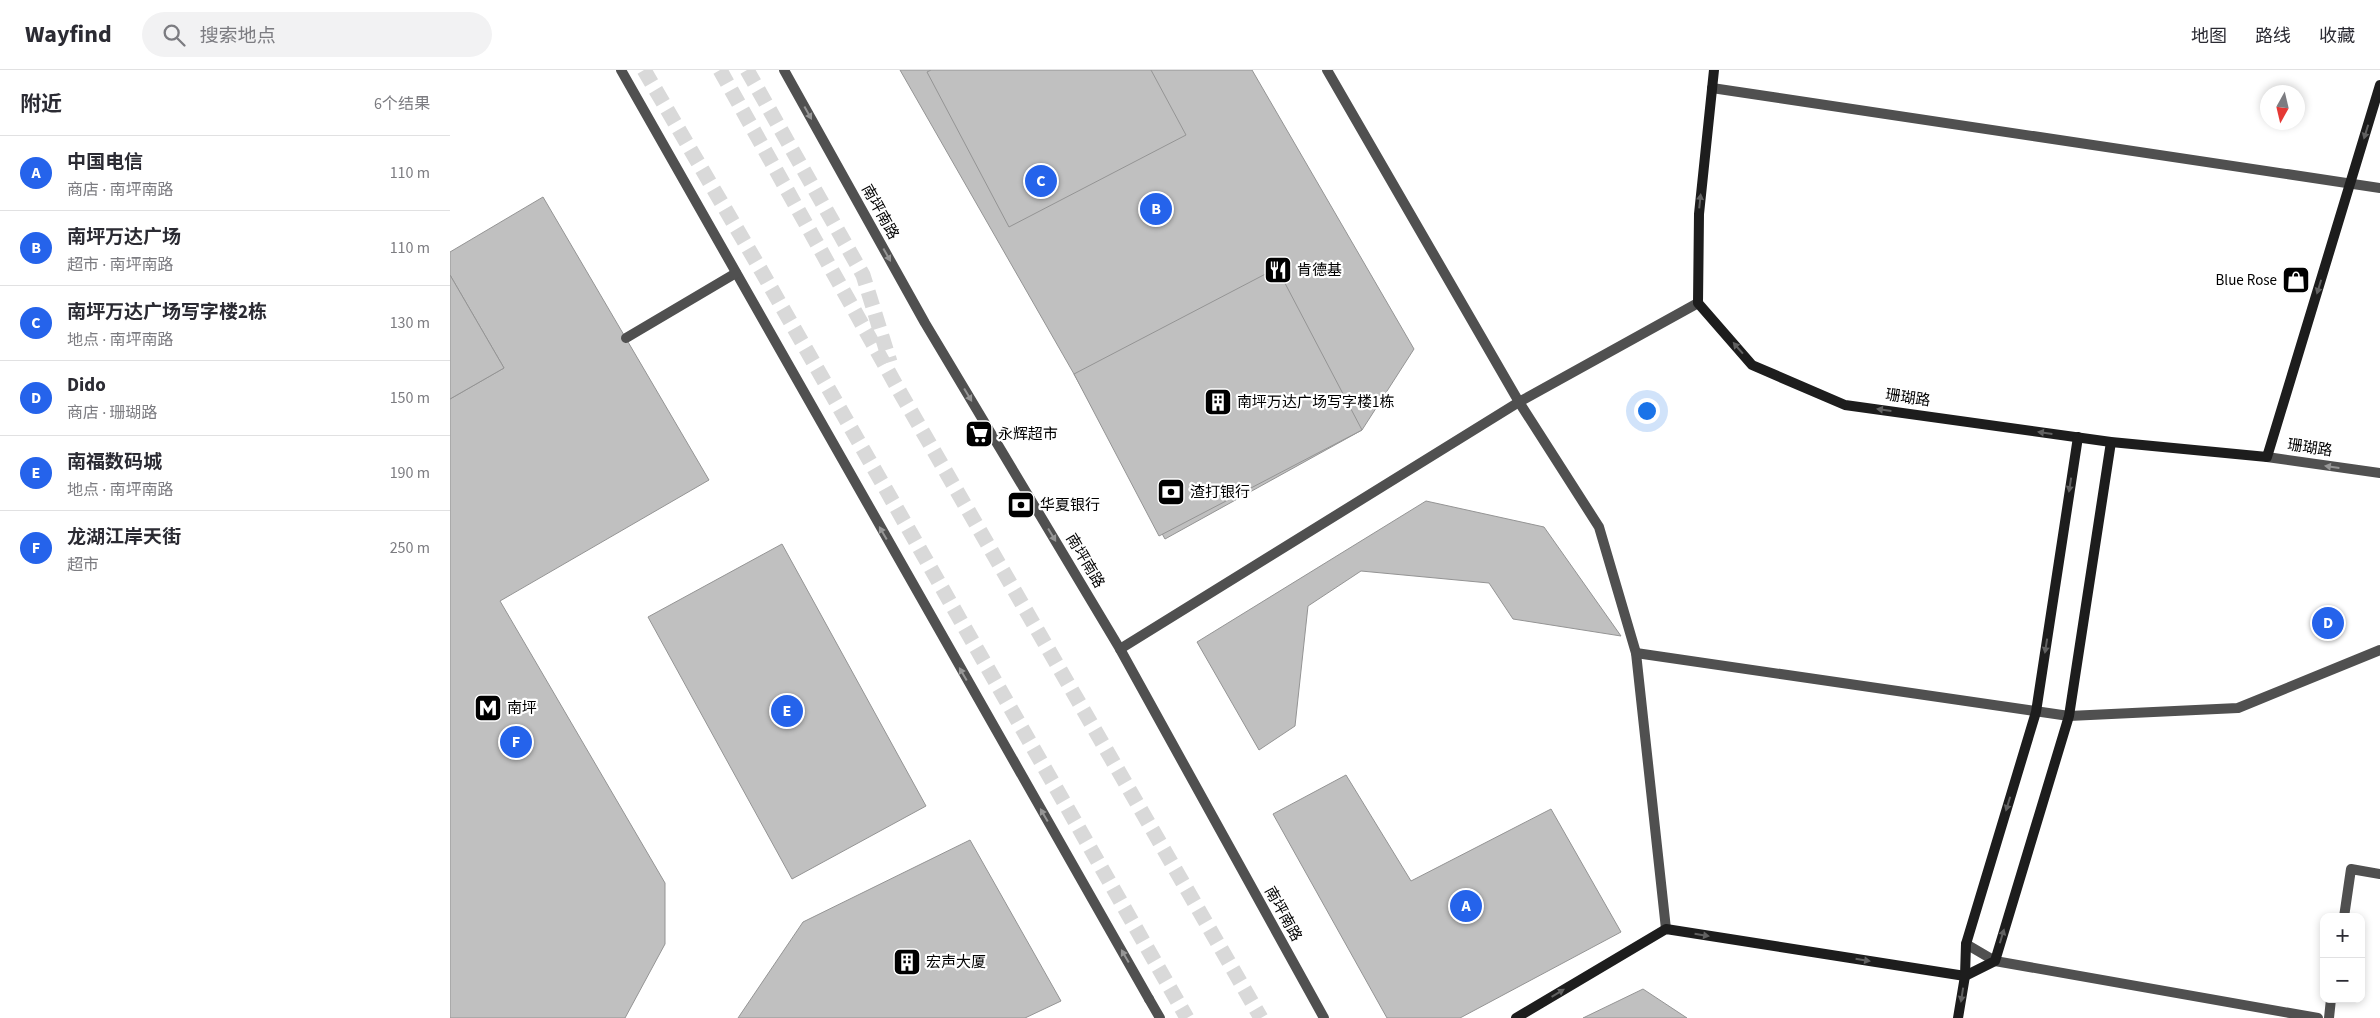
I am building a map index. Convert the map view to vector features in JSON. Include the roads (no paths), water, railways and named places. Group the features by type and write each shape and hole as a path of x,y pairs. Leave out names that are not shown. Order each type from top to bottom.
{"street":[{"path":"621,70 1160,1018"},
{"name":"南坪南路","path":"784,70 925,323 1120,649 1324,1018"},
{"path":"1327,70 1519,402 1599,527 1636,653 1666,929"},
{"path":"1120,649 1519,402 1698,303 1699,214 1714,70"},
{"path":"2267,458 2380,85"},
{"path":"1712,88 2380,188"},
{"path":"626,338 736,273"},
{"name":"珊瑚路","path":"1698,303 1752,365 1845,405 2111,442 2267,458 2380,473"},
{"path":"1958,1018 1965,976 1966,944 2036,712 2078,437"},
{"path":"1516,1018 1666,929 1965,976 1994,961 2069,716 2111,442"},
{"path":"1636,653 2069,716 2238,708 2380,650"},
{"path":"2345,913 2351,869 2380,874"},
{"path":"1966,944 1994,961 2318,1018"},
{"path":"2328,1018 2330,1003"}],"tunnel":[{"path":"644,70 762,272 1187,1018"},
{"path":"720,70 901,394 1261,1018"},
{"path":"747,70 863,275 890,362"}],"place":[{"name":"南坪万达广场写字楼2栋","path":"1041,181"},
{"name":"南坪万达广场","path":"1156,209"},
{"name":"肯德基","path":"1278,270"},
{"name":"Blue Rose","path":"2296,280"},
{"name":"南坪万达广场写字楼1栋","path":"1218,402"},
{"name":"永辉超市","path":"979,434"},
{"name":"渣打银行","path":"1171,492"},
{"name":"华夏银行","path":"1021,505"},
{"name":"Dido","path":"2328,623"},
{"name":"南坪","path":"488,708"},
{"name":"南福数码城","path":"787,711"},
{"name":"龙湖江岸天街","path":"516,742"},
{"name":"中国电信","path":"1466,906"},
{"name":"宏声大厦","path":"907,962"}]}
